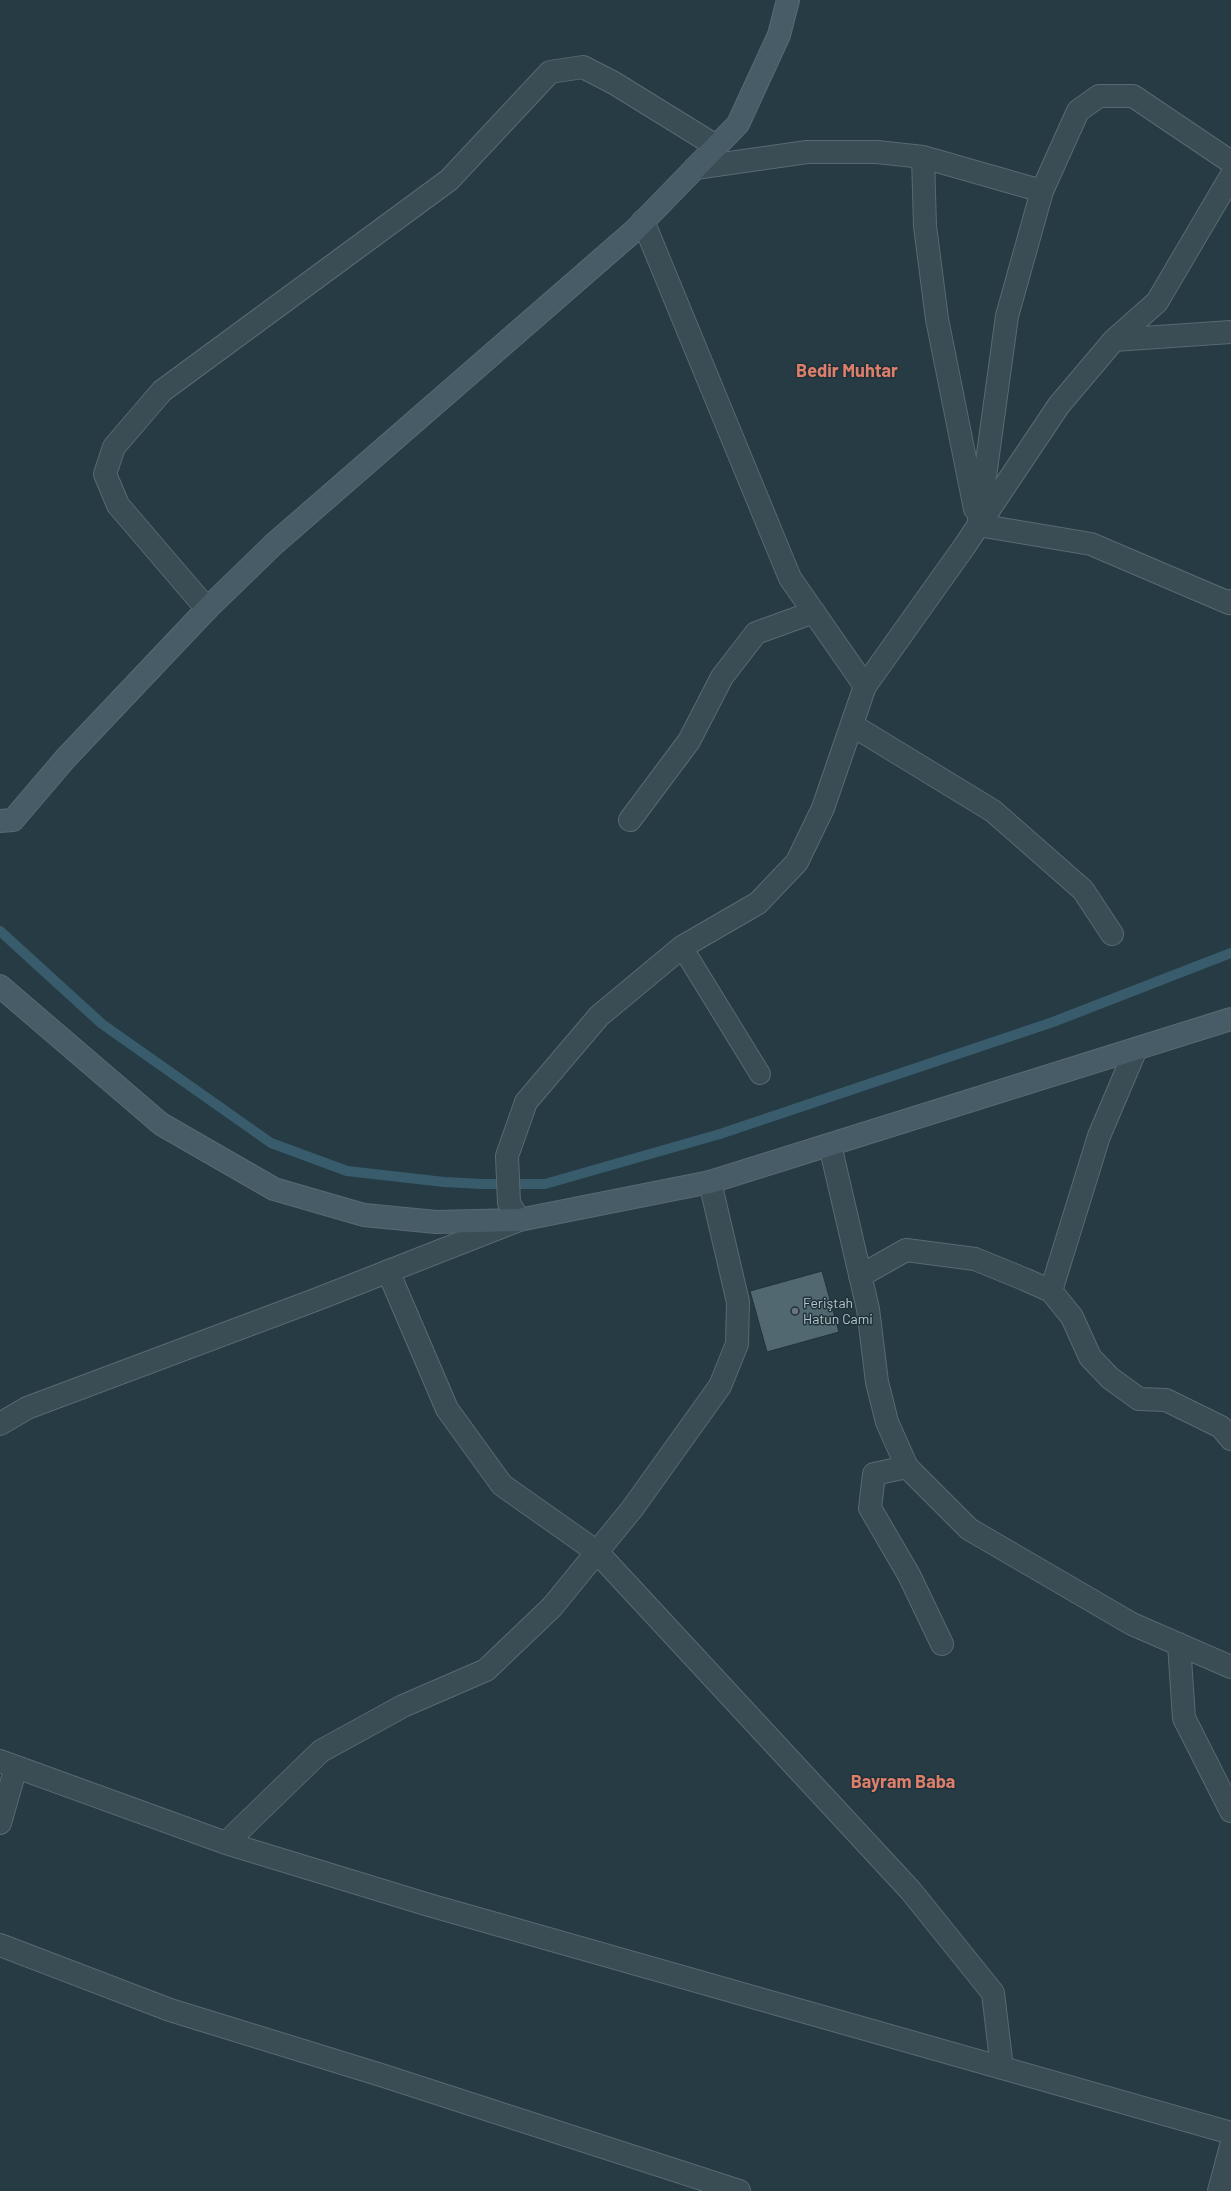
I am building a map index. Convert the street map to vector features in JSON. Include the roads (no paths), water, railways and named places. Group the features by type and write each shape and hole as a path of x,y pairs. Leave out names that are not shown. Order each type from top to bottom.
{"main road":[{"path":"0,821 13,820 65,759 207,609 274,544 643,221 738,124 779,35 788,0"},
{"path":"0,986 162,1124 274,1189 364,1216 436,1222 710,1182 1231,1019"}],"street":[{"path":"207,609 118,505 105,474 114,447 162,390 449,180 550,72 583,67 614,82 716,146"},
{"path":"978,526 1007,316 1042,191 1078,111 1099,96 1133,96 1231,162"},
{"path":"695,168 807,152 877,152 923,156 1042,191"},
{"path":"923,156 925,226 937,319 978,526"},
{"path":"0,1424 27,1408 388,1271 514,1211 507,1156 526,1102 599,1016 682,947 758,904 797,862 823,808 866,686 978,526 1059,405 1114,340 1157,302 1229,183"},
{"path":"643,221 790,578 866,686"},
{"path":"1114,340 1231,332"},
{"path":"978,526 1091,544 1229,604 1231,601"},
{"path":"630,820 689,741 722,677 756,633 814,612"},
{"path":"852,725 993,811 1083,890 1112,934"},
{"path":"1051,1291 1099,1136 1136,1049"},
{"path":"830,1145 868,1309 877,1382 885,1415 907,1467 970,1529 1132,1624 1231,1667"},
{"path":"226,1843 321,1751 403,1706 486,1670 552,1607 632,1509 720,1386 737,1344 738,1302 710,1182"},
{"path":"860,1276 906,1250 975,1259 1051,1291 1072,1317 1090,1357 1110,1378 1139,1399 1166,1400 1221,1427 1231,1438"},
{"path":"388,1271 447,1409 502,1485 597,1552 911,1891 993,1993 1002,2068"},
{"path":"907,1467 874,1474 870,1508 909,1575 942,1644"},
{"path":"1179,1644 1184,1718 1231,1812"},
{"path":"0,1822 8,1764 226,1843 429,1906 1231,2133"},
{"path":"0,1945 170,2010 381,2075 739,2191"},
{"path":"1219,2191 1231,2146"}],"lane":[{"path":"682,947 760,1074"}],"waterway":[{"path":"0,931 102,1024 271,1143 347,1171 444,1182 483,1184 545,1184 720,1134 1053,1022 1231,953"}],"place":[{"name":"Feriştah Hatun Cami","path":"795,1311"}],"district":[{"name":"Bedir Muhtar","path":"847,371"},
{"name":"Bayram Baba","path":"903,1782"}]}
